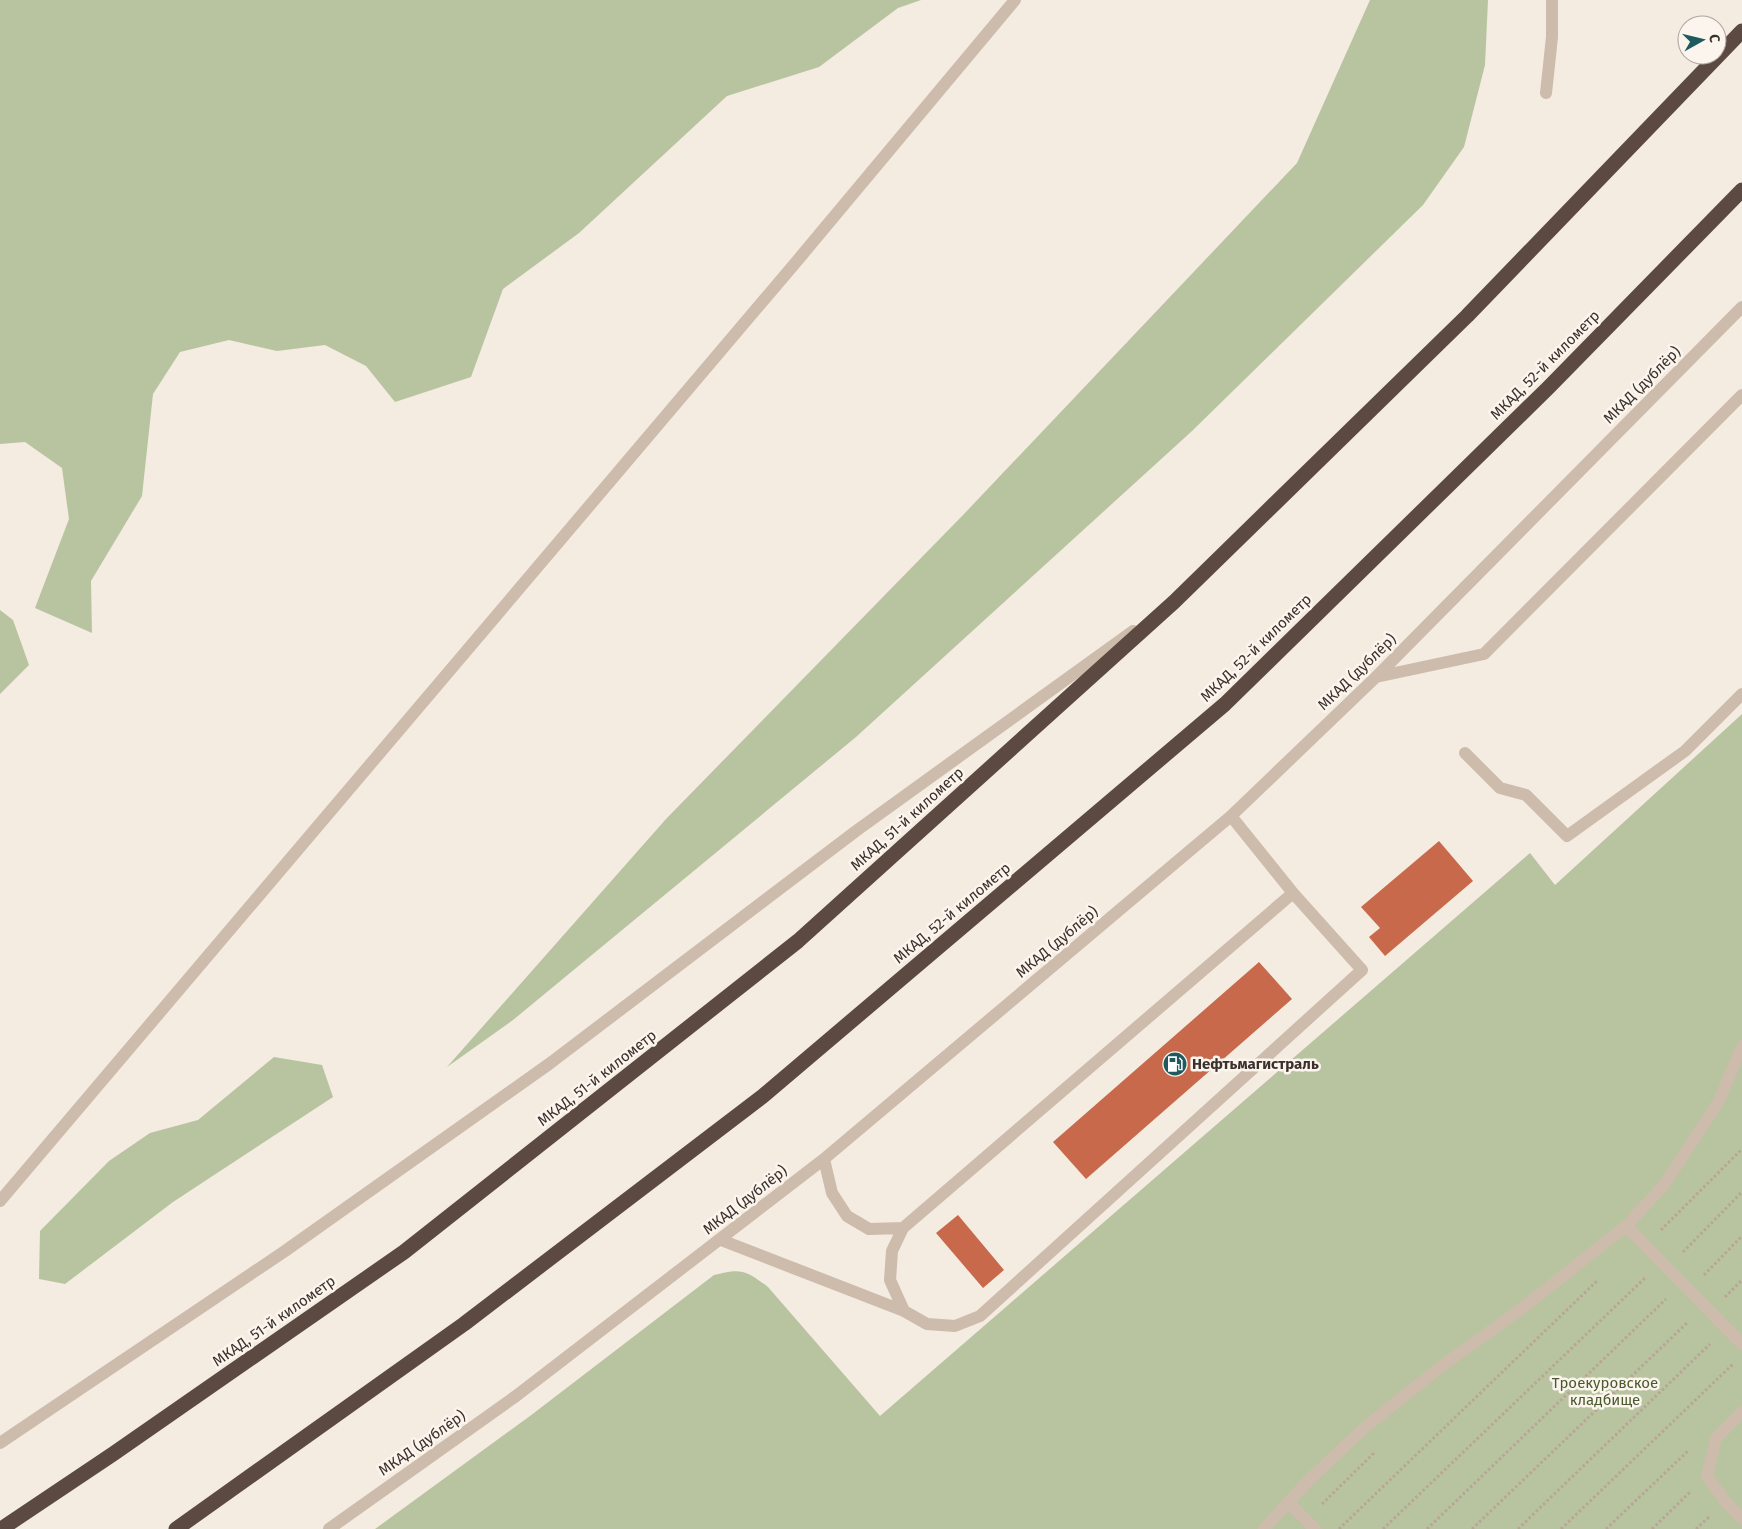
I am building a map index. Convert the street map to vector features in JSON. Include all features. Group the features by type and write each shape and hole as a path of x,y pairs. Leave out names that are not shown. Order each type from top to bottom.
{"highway":[{"path":"1174,602 1467,316 1742,31"},
{"name":"МКАД, 52-й километр","path":"176,1529 464,1324 763,1096 1225,704 1548,388 1742,190"},
{"name":"МКАД, 51-й километр","path":"1,1529 113,1454 404,1252 783,953 1174,602"}],"street":[{"path":"0,1201 796,262 1015,0"},
{"path":"1546,93 1552,37 1552,0"},
{"name":"МКАД (дублёр)","path":"329,1529 516,1396 824,1160 1231,816 1376,677 1742,308"},
{"path":"1376,677 1484,654 1742,395"},
{"path":"0,1443 285,1250 549,1064 856,831 1174,602"},
{"path":"1465,753 1500,788 1526,795 1567,836 1686,752 1742,694"},
{"path":"721,1240 904,1311 927,1324 955,1326 980,1316 1362,970 1293,894 1231,816"},
{"path":"904,1311 890,1280 892,1251 903,1228 1293,894"},
{"path":"1264,1529 1288,1502 1364,1428 1439,1368 1521,1309 1626,1226 1664,1185 1719,1101 1742,1046"},
{"path":"824,1160 832,1193 847,1216 869,1229 903,1228"},
{"path":"1626,1226 1742,1344"},
{"path":"1742,1412 1716,1438 1707,1476 1725,1501 1742,1519"},
{"path":"1288,1502 1314,1529"}],"path":[{"path":"1646,1246 1742,1149"},
{"path":"1383,1529 1742,1192"},
{"path":"1427,1529 1742,1236"},
{"path":"1339,1529 1604,1274"},
{"path":"1472,1529 1705,1306"},
{"path":"1518,1529 1727,1328"},
{"path":"1561,1529 1735,1362"},
{"path":"1606,1529 1702,1437 1716,1438"},
{"path":"1652,1529 1707,1476"}],"green space":[{"path":"0,0 921,0 898,8 819,67 727,96 579,233 503,289 471,377 395,402 366,366 325,345 277,351 229,340 180,352 153,394 142,496 91,581 92,633 35,608 69,519 62,468 25,442 0,444"},
{"path":"1370,0 1488,0 1485,65 1464,147 1423,205 1192,431 856,737 513,1020 447,1067 666,819 964,514 1297,163"},
{"path":"0,610 13,620 29,665 0,694"},
{"name":"Троекуровское кладбище","path":"1742,714 1742,1529 375,1529 530,1416 714,1275 737,1271 743,1272 768,1287 880,1416 1530,853 1555,885"},
{"path":"274,1057 322,1065 333,1097 173,1202 65,1284 39,1279 40,1231 109,1161 150,1133 198,1120"}],"building":[{"path":"1439,841 1473,881 1385,956 1369,937 1380,928 1361,907"},
{"path":"1259,962 1292,999 1086,1179 1053,1142"},
{"path":"958,1215 1004,1270 983,1288 936,1233"}],"place":[{"name":"Нефтьмагистраль","path":"1175,1064"}]}
